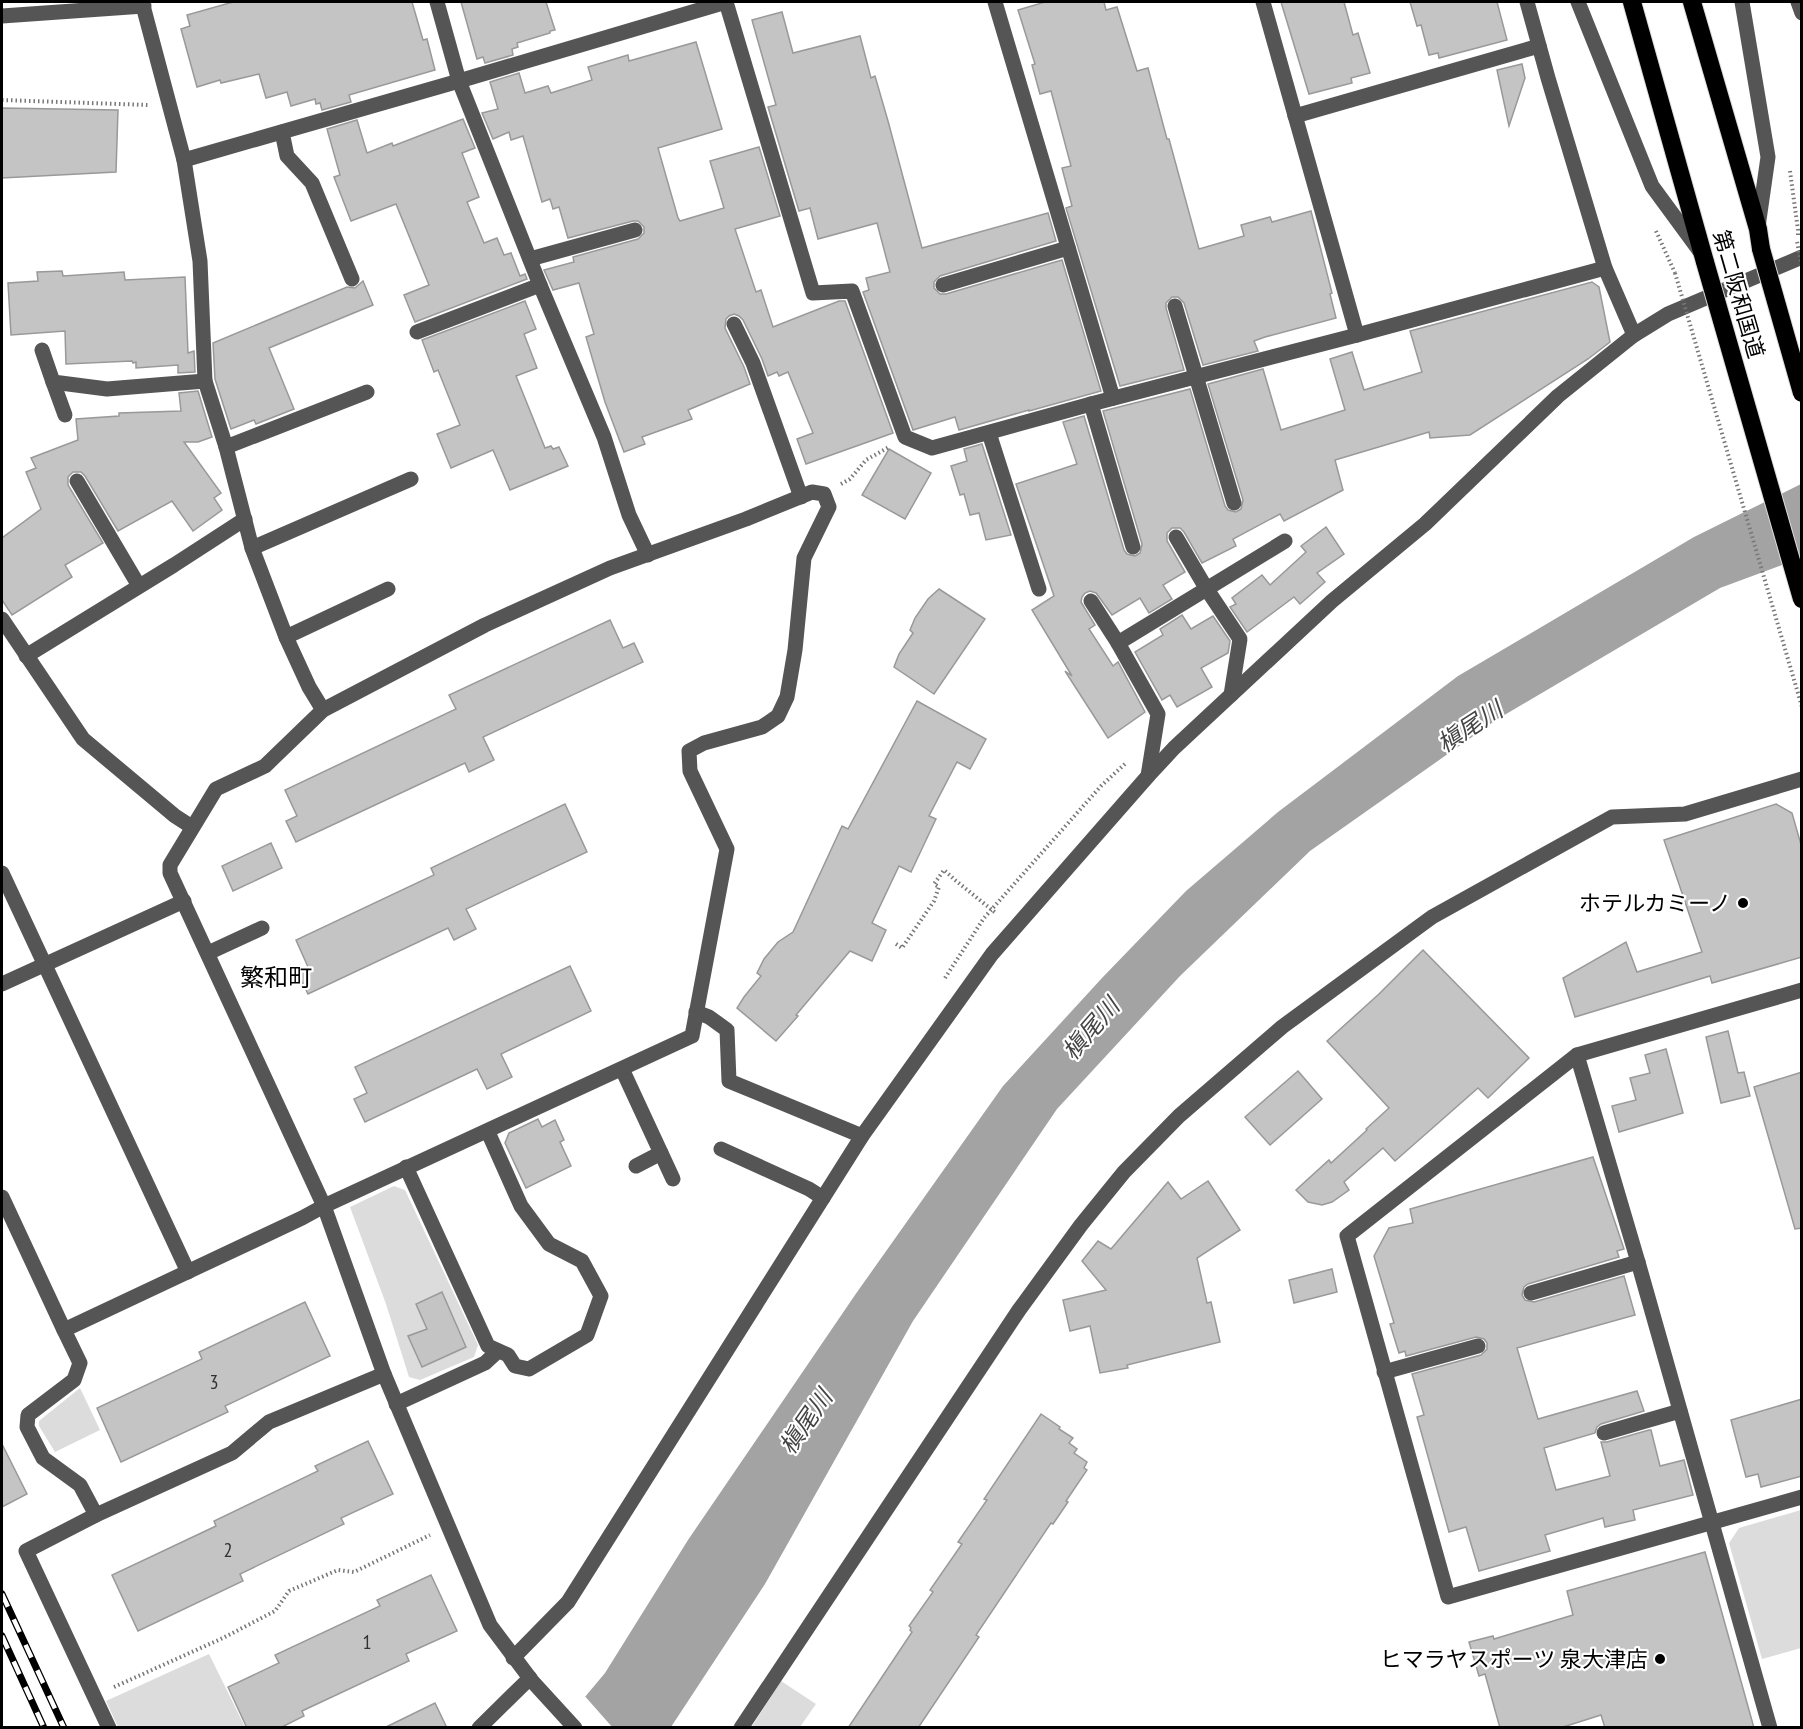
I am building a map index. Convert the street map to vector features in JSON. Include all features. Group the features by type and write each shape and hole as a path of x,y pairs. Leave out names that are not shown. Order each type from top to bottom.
{"highway":[{"name":"第二阪和国道","path":"1632,2 1802,599"},
{"name":"第二阪和国道","path":"1692,2 1758,229 1761,249 1802,393"}],"street":[{"path":"437,2 459,81 540,285 604,437 629,515 648,555"},
{"path":"184,160 726,2 813,293 852,291 905,437 932,448 1605,268"},
{"path":"995,2 1113,398"},
{"path":"1263,2 1357,335"},
{"path":"1527,2 1605,268 1634,335"},
{"path":"1578,2 1652,186 1704,259"},
{"path":"1742,2 1768,156 1758,229"},
{"path":"1798,2 1802,13"},
{"path":"2,16 143,4 184,160 200,261 205,381 226,447 252,548 286,637 309,687 323,710"},
{"path":"1295,116 1539,46"},
{"path":"282,132 287,156 312,183 352,279"},
{"path":"530,259 635,230"},
{"path":"943,285 1068,248"},
{"path":"513,1658 568,1602 862,1137 992,954 1148,776 1174,748 1332,601 1425,524 1558,396 1634,335 1668,314 1799,250"},
{"path":"417,332 540,285"},
{"path":"1174,306 1234,503"},
{"path":"734,324 753,363 801,497"},
{"path":"42,350 64,415"},
{"path":"53,382 107,389 205,381"},
{"path":"226,447 367,392"},
{"path":"1091,404 1133,547"},
{"path":"989,433 1039,589"},
{"path":"252,548 411,479"},
{"path":"77,481 139,586"},
{"path":"64,1330 302,1218 324,1206 406,1167 488,1132 692,1036 728,849 690,771 689,751 704,743 762,727 778,717 787,697 795,650 804,558 829,507 824,494 812,492 610,568 495,621 323,710 265,766 216,789 170,865 170,873 324,1206 384,1374 490,1624 513,1658 575,1728"},
{"path":"27,656 245,519"},
{"path":"1176,537 1240,639 1231,695"},
{"path":"1118,643 1285,541"},
{"path":"286,637 388,589"},
{"path":"1091,601 1118,643 1158,714 1148,776"},
{"path":"2,620 82,739 175,816 192,827"},
{"path":"741,1728 1019,1310 1124,1172 1179,1116 1282,1027 1432,917 1612,818 1685,814 1802,779"},
{"path":"2,873 188,1272"},
{"path":"2,984 184,901"},
{"path":"208,953 262,927"},
{"path":"1802,990 1577,1055 1347,1236 1448,1597 1802,1497"},
{"path":"696,1012 710,1017 727,1030 729,1081 862,1137"},
{"path":"1577,1055 1770,1728"},
{"path":"622,1069 673,1179"},
{"path":"406,1167 488,1346 508,1355 515,1366 529,1369 587,1335 600,1296 582,1261 549,1244 521,1206 488,1132"},
{"path":"721,1149 823,1198"},
{"path":"636,1166 661,1153"},
{"path":"2,1197 80,1363 74,1380 28,1415 27,1427 43,1458 80,1485 96,1515"},
{"path":"1531,1293 1638,1262"},
{"path":"1384,1372 1478,1346"},
{"path":"396,1404 485,1363 498,1351"},
{"path":"109,1728 26,1551 96,1515 232,1454 269,1422 384,1374"},
{"path":"1604,1433 1680,1411"},
{"path":"479,1728 531,1679"}],"path":[{"path":"2,100 170,106"},
{"path":"1799,250 1802,267"},
{"path":"1676,273 1802,707"},
{"path":"824,494 850,479 866,460 905,437"},
{"path":"896,944 902,948 934,901 939,887 934,884 944,870 997,914"},
{"path":"94,1696 223,1638 275,1611 289,1591 338,1570 354,1572 430,1535"}],"shaded area":[{"path":"394,1186 405,1190 478,1345 474,1357 420,1380 409,1377 386,1304 350,1207"},
{"path":"80,1388 100,1430 55,1452 39,1426 39,1421"},
{"path":"1801,1510 1801,1648 1762,1659 1729,1543 1739,1528"},
{"path":"209,1654 245,1727 118,1727 106,1701"},
{"path":"781,1681 816,1704 800,1727 751,1728"}],"water":[{"name":"槇尾川","path":"1801,484 1801,558 1720,588 1496,720 1310,851 1180,976 1057,1109 913,1321 765,1584 671,1727 559,1728 605,1673 688,1540 855,1295 1003,1086 1186,891 1278,812 1458,676 1694,537"}],"pier":[{"path":"583,1694 613,1728 556,1727"}],"building":[{"path":"233,2 412,2 423,40 427,39 435,70 349,95 351,102 322,110 320,103 316,104 315,99 291,106 287,92 266,98 259,74 221,83 220,80 197,87 181,29 190,26 187,15"},
{"path":"461,2 546,2 555,30 517,43 518,47 512,49 513,55 485,63 483,57 477,59"},
{"path":"1045,2 1104,2 1106,10 1117,7 1137,71 1148,68 1199,249 1244,236 1241,225 1270,217 1272,222 1311,211 1336,318 1265,337 1254,341 1258,351 1203,365 1184,303 1178,297 1172,297 1166,303 1166,308 1184,370 1120,386 1066,208 1072,206 1062,168 1071,166 1051,91 1040,94 1032,65 1035,64 1018,10"},
{"path":"1281,2 1344,2 1353,35 1358,33 1370,73 1351,78 1352,83 1309,94"},
{"path":"1410,2 1497,2 1507,40 1439,58 1438,53 1429,55 1421,25 1417,26"},
{"path":"782,12 793,53 860,36 871,78 875,76 922,248 1048,213 1056,241 940,276 934,282 934,288 940,294 946,294 1062,260 1101,391 959,430 955,417 913,430 863,292 869,290 866,278 890,272 877,223 818,239 810,208 799,211 768,107 776,105 752,20"},
{"path":"696,42 722,129 658,148 678,218 680,221 724,208 710,161 759,147 780,216 735,229 756,292 761,290 773,327 839,301 845,301 893,433 806,464 797,439 813,433 788,372 779,376 777,372 768,376 743,320 734,314 726,319 725,328 750,384 688,410 692,419 642,437 645,444 624,452 605,402 586,337 594,334 579,283 553,290 544,270 574,262 573,257 638,239 644,233 644,227 638,221 633,221 568,238 559,207 553,209 550,199 542,202 523,136 511,140 509,132 493,139 482,113 498,109 490,82 519,73 525,93 548,86 551,93 592,80 588,67 628,55 629,61"},
{"path":"1522,64 1525,78 1509,126 1497,70"},
{"path":"2,108 118,110 116,172 2,178"},
{"path":"463,119 475,148 462,153 479,197 467,202 484,243 497,238 504,255 511,253 520,276 525,274 527,279 415,322 404,295 429,285 396,204 351,221 334,177 340,175 327,129 357,120 367,153 392,143 393,146"},
{"path":"62,271 63,276 124,272 125,280 185,277 188,353 194,351 195,372 178,373 178,365 136,368 136,362 132,361 66,364 65,331 11,335 8,283 38,281 37,272"},
{"path":"363,281 373,305 269,348 294,409 256,424 254,420 231,429 215,379 213,343 347,287 355,288"},
{"path":"1592,282 1599,287 1610,342 1588,359 1470,435 1430,438 1429,432 1335,460 1343,490 1284,521 1280,514 1233,539 1236,546 1202,563 1184,532 1180,528 1172,528 1167,533 1167,541 1185,572 1163,585 1172,599 1149,613 1140,598 1112,615 1096,593 1090,591 1085,593 1081,602 1095,625 1089,629 1113,666 1118,662 1145,712 1108,738 1065,671 1072,676 1032,610 1054,596 1016,484 1077,464 1063,422 1084,416 1124,550 1127,554 1135,556 1140,553 1142,544 1103,411 1190,389 1225,506 1228,510 1236,512 1241,509 1243,500 1208,384 1263,369 1281,430 1345,410 1330,359 1352,352 1364,390 1422,372 1410,331"},
{"path":"525,301 536,329 524,334 537,368 516,376 545,448 559,447 568,466 510,490 493,450 451,468 437,434 460,425 438,370 434,372 422,340"},
{"path":"198,391 212,437 198,442 184,442 221,493 214,498 222,510 193,531 172,501 118,531 85,476 81,472 73,472 68,477 68,485 103,543 65,565 72,577 12,615 2,600 2,538 41,509 26,472 36,468 31,458 78,440 76,419 119,416 119,413 181,411 179,393"},
{"path":"982,444 1011,535 986,540 979,513 970,515 964,494 960,495 951,466 967,461 964,449"},
{"path":"889,449 931,473 905,519 862,495"},
{"path":"1326,527 1344,554 1317,573 1325,582 1300,604 1294,597 1247,632 1230,607 1236,604 1232,598 1262,575 1270,585 1306,552 1301,546"},
{"path":"939,589 985,619 934,694 894,667 899,654 913,633 910,630 915,618 928,599"},
{"path":"1182,615 1191,629 1213,616 1230,641 1228,653 1201,668 1212,687 1177,707 1170,695 1162,700 1135,652 1163,635 1160,629"},
{"path":"610,620 623,648 634,643 643,662 483,737 494,760 469,772 465,763 296,842 286,821 297,816 285,790 456,709 449,695"},
{"path":"917,701 986,739 970,769 957,762 929,816 936,819 911,872 899,866 872,923 886,930 872,961 850,951 776,1041 737,1008 761,976 757,973 764,959 778,942 793,932 842,826 848,829"},
{"path":"565,804 587,852 466,909 476,929 454,940 448,928 308,994 297,972 308,967 296,940 434,875 431,868"},
{"name":"ホテルカミーノ","path":"1776,804 1792,813 1802,848 1802,957 1712,983 1710,976 1575,1017 1563,978 1626,942 1637,972 1702,952 1664,840"},
{"path":"271,843 282,868 233,891 222,866"},
{"path":"1423,950 1529,1058 1488,1098 1478,1088 1395,1161 1383,1148 1344,1182 1349,1190 1332,1202 1322,1205 1308,1202 1296,1190 1329,1160 1331,1163 1389,1108 1327,1041"},
{"path":"570,966 591,1011 501,1054 512,1077 487,1089 477,1069 365,1122 354,1099 367,1093 355,1067"},
{"path":"1728,1031 1738,1073 1744,1072 1750,1096 1721,1103 1706,1037"},
{"path":"1666,1049 1683,1113 1619,1132 1612,1106 1636,1100 1630,1078 1650,1073 1645,1055"},
{"path":"1298,1071 1322,1099 1270,1145 1245,1117"},
{"path":"1802,1072 1802,1228 1795,1229 1754,1087"},
{"path":"538,1119 542,1127 555,1120 564,1140 560,1142 571,1166 526,1188 505,1143 509,1133"},
{"path":"1593,1157 1624,1249 1617,1251 1619,1257 1528,1284 1524,1287 1522,1295 1525,1300 1534,1302 1624,1276 1635,1315 1517,1348 1538,1419 1637,1391 1644,1411 1601,1424 1595,1433 1544,1448 1556,1490 1610,1476 1601,1442 1651,1430 1660,1466 1684,1460 1693,1495 1633,1510 1635,1520 1605,1527 1603,1518 1545,1535 1550,1551 1479,1571 1466,1527 1449,1532 1417,1417 1424,1415 1412,1374 1481,1355 1487,1349 1487,1343 1484,1339 1476,1337 1406,1356 1405,1351 1399,1353 1390,1324 1394,1323 1374,1256 1389,1228 1413,1223 1410,1209"},
{"path":"1208,1181 1240,1230 1197,1258 1207,1303 1211,1302 1220,1342 1127,1365 1128,1368 1100,1373 1090,1326 1070,1331 1063,1300 1106,1290 1082,1261 1098,1241 1111,1249 1168,1182 1181,1199"},
{"path":"1332,1269 1337,1292 1294,1303 1289,1280"},
{"path":"442,1292 466,1347 422,1367 408,1336 427,1329 416,1304"},
{"path":"305,1302 330,1356 225,1406 228,1412 121,1462 97,1408 202,1359 199,1352"},
{"path":"1802,1399 1802,1476 1761,1487 1758,1474 1746,1477 1731,1420"},
{"path":"1041,1414 1073,1438 1069,1443 1077,1449 1074,1453 1087,1462 1084,1468 1087,1470 1066,1501 1068,1502 1053,1524 1051,1523 976,1635 979,1637 918,1728 848,1728 912,1632 909,1626 933,1592 930,1590 962,1544 958,1542"},
{"path":"368,1441 393,1494 341,1518 344,1524 240,1574 243,1581 138,1631 112,1575 216,1526 214,1521 318,1471 315,1466"},
{"path":"2,1444 27,1494 2,1507"},
{"name":"ヒマラヤスポーツ 泉大津店","path":"1705,1552 1754,1728 1605,1728 1601,1715 1560,1728 1500,1728 1485,1674 1479,1676 1469,1642 1493,1636 1494,1639 1573,1615 1567,1591"},
{"path":"431,1575 457,1631 406,1654 409,1661 302,1711 304,1716 280,1728 247,1728 228,1687 279,1663 275,1655 380,1606 377,1600"},
{"path":"435,1703 447,1728 384,1728"}],"railway":[{"path":"2,1594 64,1728"},
{"path":"2,1636 44,1728"}],"place":[{"name":"ホテルカミーノ","path":"1743,903"},
{"name":"ヒマラヤスポーツ 泉大津店","path":"1660,1659"}],"district":[{"name":"繁和町","path":"276,978"}]}
